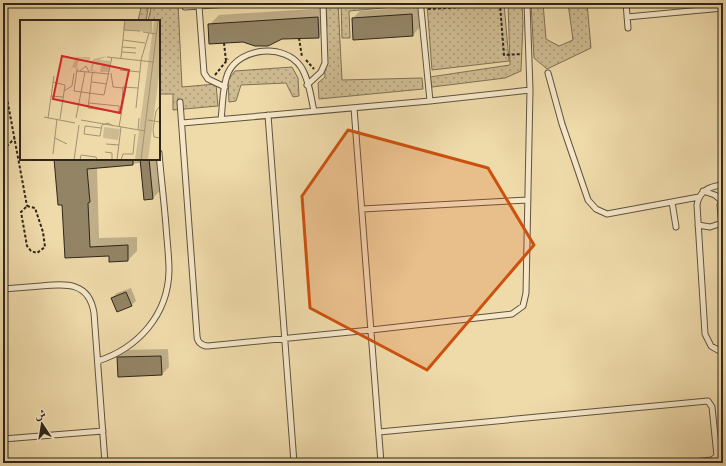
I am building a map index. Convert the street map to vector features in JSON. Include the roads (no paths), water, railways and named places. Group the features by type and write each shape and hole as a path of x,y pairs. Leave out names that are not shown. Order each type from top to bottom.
{"lane":[{"path":"185,7 243,3"},
{"path":"307,85 321,72 325,63 323,3"},
{"path":"180,102 197,338 202,345 208,346 371,330 507,314 520,309 526,298 530,90 527,3"},
{"path":"626,3 628,28"},
{"path":"706,3 706,10"},
{"path":"200,6 204,73 208,79 225,87"},
{"path":"627,17 723,8"},
{"path":"421,9 430,101"},
{"path":"221,119 226,81 236,62 248,54 264,52 281,52 296,61 305,76 314,111"},
{"path":"548,73 568,143 591,205 607,214 699,197"},
{"path":"182,123 430,101 530,90"},
{"path":"354,108 381,463"},
{"path":"268,115 294,463"},
{"path":"98,361 121,351 142,335 157,315 166,291 168,261 160,160"},
{"path":"722,350 711,346 705,334 697,205 699,197 703,191 712,186 723,185"},
{"path":"703,191 722,198 723,240"},
{"path":"362,209 528,200"},
{"path":"672,202 676,227"},
{"path":"698,225 710,227 722,223"},
{"path":"3,289 64,284 82,290 93,306 105,463"},
{"path":"379,432 708,401 712,407 718,456 712,460 683,463"},
{"path":"3,439 103,431"}]}
